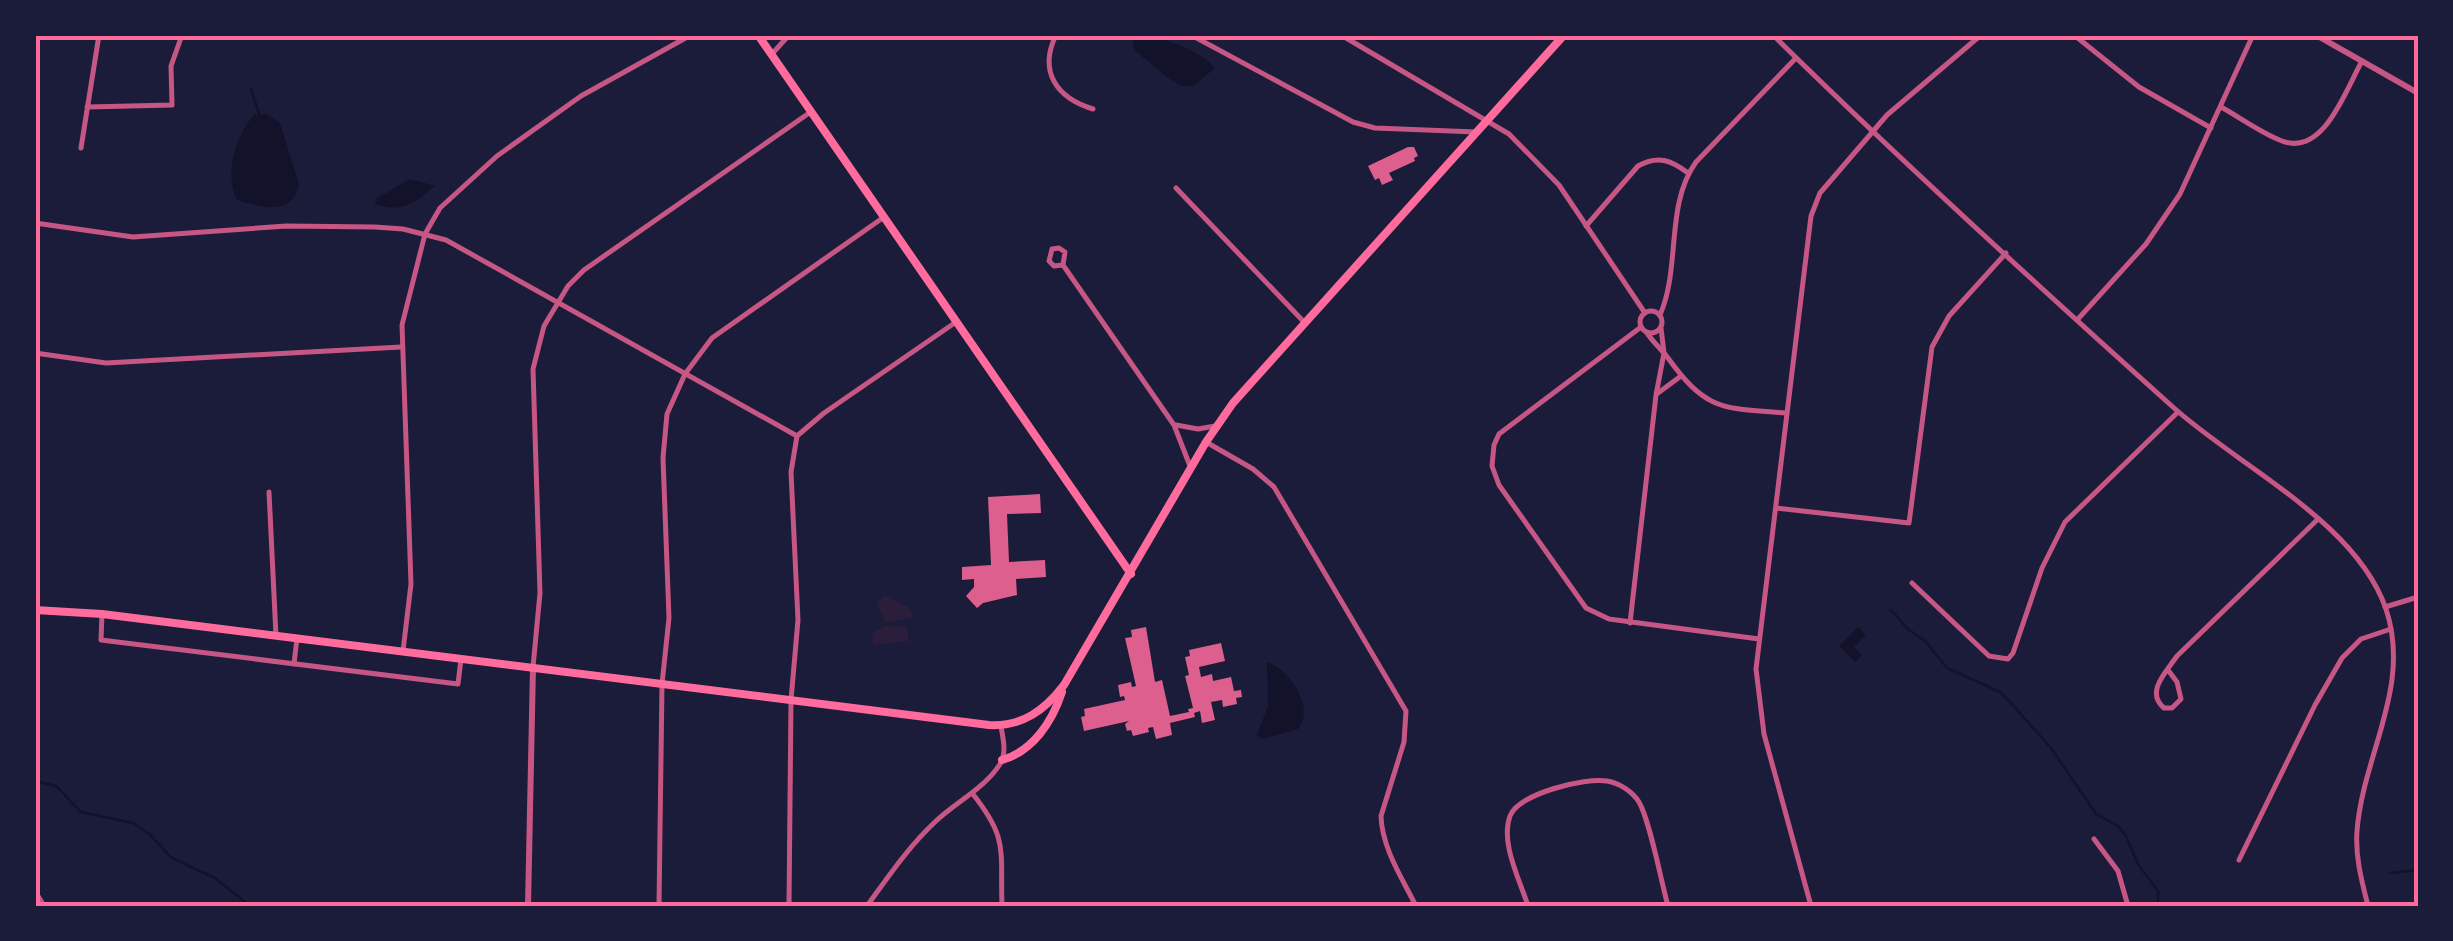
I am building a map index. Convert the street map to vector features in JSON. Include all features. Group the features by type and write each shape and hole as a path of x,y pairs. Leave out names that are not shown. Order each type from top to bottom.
{"main road":[{"path":"758,35 1130,574"},
{"path":"1002,760 1028,748 1044,728 1064,686 1206,442 1256,374 1564,35"},
{"path":"35,610 102,614 1001,726 1033,716 1064,686"}],"street":[{"path":"81,148 99,35"},
{"path":"88,108 172,105 172,66 182,35"},
{"path":"403,651 410,584 400,348 407,296 425,234 440,208 497,156 581,96 691,35"},
{"path":"772,54 789,35"},
{"path":"1056,35 1048,66 1056,88 1074,104 1093,110"},
{"path":"1191,35 1353,122 1375,128 1476,132"},
{"path":"1341,35 1509,134 1541,166 1644,313"},
{"path":"1773,35 2178,412 2316,520 2360,560 2385,606 2392,629 2394,664 2392,694 2364,785 2357,834 2368,906"},
{"path":"1811,906 1756,689 1814,204 1832,178 1909,94 1981,35"},
{"path":"2074,35 2139,88 2211,128"},
{"path":"2078,320 2163,221 2194,170 2253,35"},
{"path":"2316,35 2418,93"},
{"path":"1630,623 1664,353 1660,315 1668,297 1681,193 1688,173 1796,58"},
{"path":"2221,107 2281,141 2305,144 2322,132 2362,61"},
{"path":"528,906 533,668 540,592 532,386 540,337 557,302 576,278 605,253 812,111"},
{"path":"1586,226 1638,166 1673,161 1688,173"},
{"path":"1176,188 1304,322"},
{"path":"659,906 662,684 668,618 664,436 668,414 685,374 727,324 884,216"},
{"path":"35,223 133,236 302,226 375,227 425,234 446,240 797,436"},
{"path":"1775,508 1910,523 1932,347 1949,316 2006,253"},
{"path":"1062,265 1174,425 1190,469"},
{"path":"1660,315 1644,313 1641,327 1690,387 1716,405 1786,413"},
{"path":"789,906 791,700 798,620 790,472 797,436 957,321"},
{"path":"1641,327 1500,434 1492,455 1499,485 1577,598 1596,614 1630,623 1759,639"},
{"path":"1647,332 1661,328"},
{"path":"35,353 106,363 400,348"},
{"path":"1656,395 1680,376"},
{"path":"1912,583 1988,656 2008,658 2013,654 2042,568 2066,522 2178,412"},
{"path":"1174,425 1198,429 1218,425"},
{"path":"1206,442 1274,487 1406,711 1406,730 1384,806 1382,828 1384,841 1416,906"},
{"path":"270,492 276,636"},
{"path":"2168,670 2177,682 2181,699 2172,708 2164,708 2155,693 2168,670 2186,646 2316,520"},
{"path":"2385,606 2418,596"},
{"path":"102,614 101,640 458,684 461,659"},
{"path":"2239,860 2342,658 2361,638 2392,629"},
{"path":"294,664 297,638"},
{"path":"867,906 936,820 972,793 1002,760 1001,726"},
{"path":"1528,906 1508,842 1511,813 1534,795 1600,780 1621,786 1640,803 1668,906"},
{"path":"972,793 999,832 1002,906"},
{"path":"2094,839 2118,871 2128,906"},
{"path":"35,891 44,906"}],"shaded area":[{"path":"1132,35 1176,44 1198,54 1215,68 1193,86 1182,86 1134,50"},
{"path":"266,114 280,123 299,185 290,202 282,206 237,200 233,190 233,156 242,134 254,115"},
{"path":"410,179 435,186 408,205 375,204 376,199"},
{"path":"885,596 908,607 914,617 885,623 877,602"},
{"path":"885,626 907,627 909,641 873,645 872,633"},
{"path":"1858,627 1866,635 1854,647 1862,655 1855,662 1839,646"},
{"path":"1267,662 1284,672 1298,690 1304,711 1298,729 1262,739 1257,735 1268,706"}],"building":[{"path":"1414,147 1418,156 1415,161 1389,173 1393,180 1382,185 1379,178 1375,180 1368,166"},
{"path":"1040,494 1041,513 1007,514 1009,562 1045,560 1046,577 1016,579 1017,595 977,608 966,596 974,587 974,579 962,580 962,567 991,565 988,497"},
{"path":"1146,627 1155,682 1162,680 1170,716 1193,708 1185,676 1189,675 1185,657 1190,656 1189,650 1221,643 1225,661 1199,667 1201,677 1212,674 1213,681 1231,677 1234,691 1241,690 1242,697 1236,698 1237,704 1223,707 1222,700 1211,702 1215,720 1202,723 1200,711 1194,713 1195,717 1170,723 1172,735 1156,739 1153,727 1133,736 1125,724 1129,721 1084,731 1084,709 1125,700 1120,697 1118,685 1131,682 1132,687 1136,686 1125,638 1132,637 1131,630"}],"waterway":[{"path":"251,89 259,114"},
{"path":"1891,610 1947,668 2000,692 2009,701 2051,748 2096,814 2118,826 2126,836 2138,864 2158,891 2158,906"},
{"path":"35,781 56,786 81,812 133,823 172,858 215,878 250,906"},
{"path":"2390,873 2418,870"}]}
